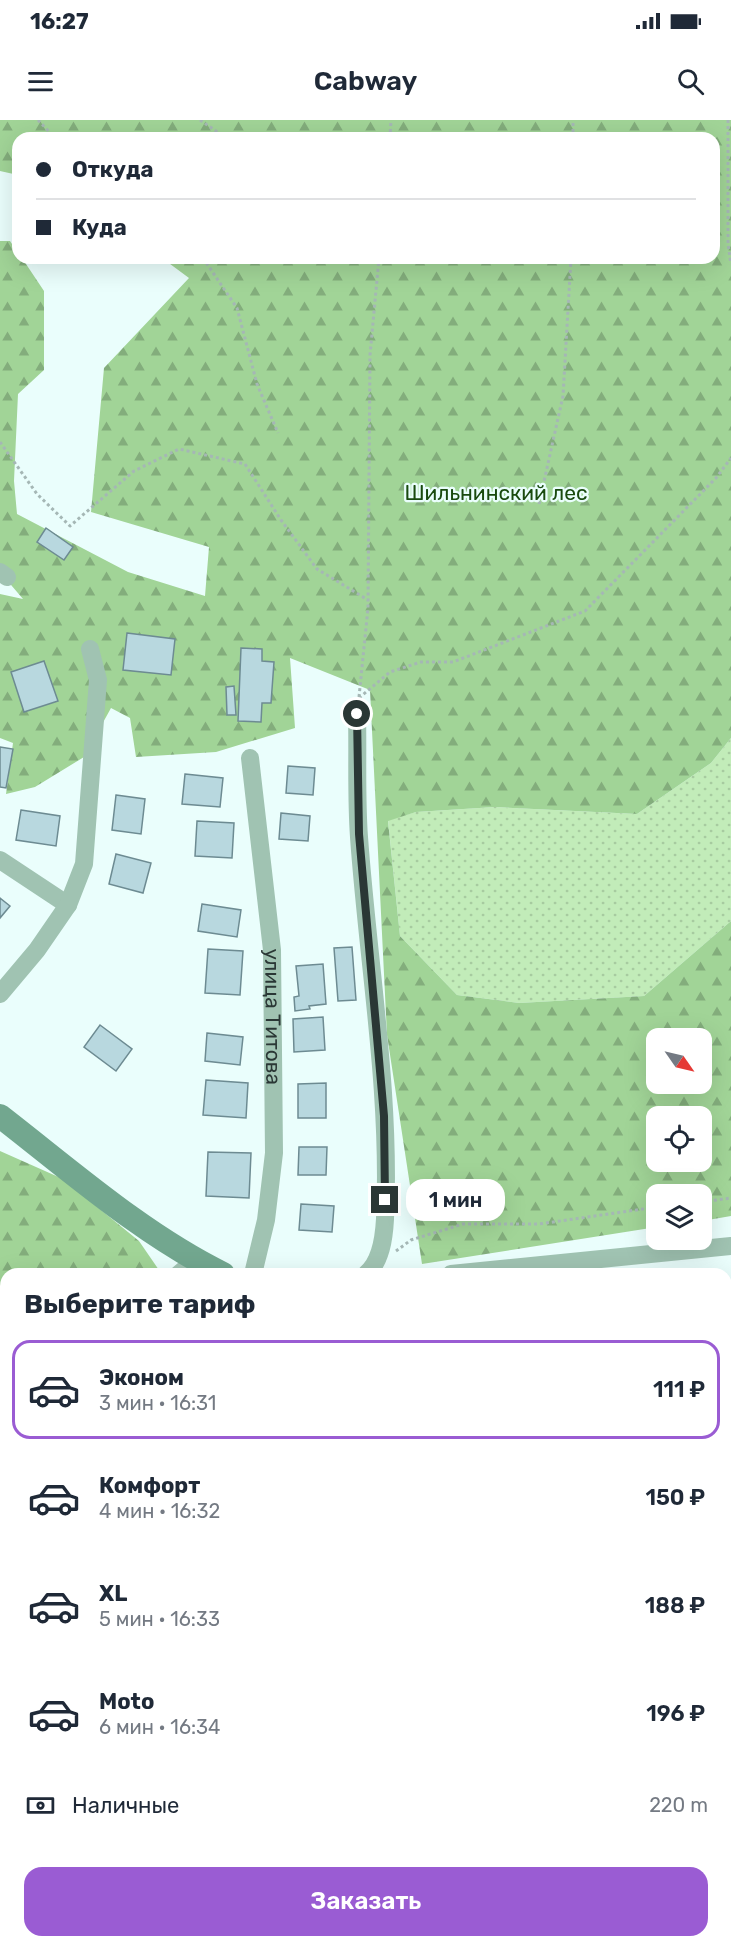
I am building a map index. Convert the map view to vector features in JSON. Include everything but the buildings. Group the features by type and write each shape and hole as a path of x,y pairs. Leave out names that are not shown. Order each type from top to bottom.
{"street":[{"path":"0,993 37,950 68,905 84,864 98,680 90,649"},
{"path":"358,706 359,834 384,1116 385,1221 381,1248 371,1268"},
{"name":"улица Титова","path":"250,758 272,950 274,1141 266,1220 254,1268"},
{"path":"0,860 68,905"},
{"path":"0,1116 135,1219 191,1258 211,1268"},
{"path":"511,1268 731,1246"}],"lane":[{"path":"179,1268 191,1258"}],"path":[{"path":"38,120 49,132"},
{"path":"200,120 217,132"},
{"path":"728,120 728,244 731,264"},
{"path":"207,264 237,308 257,384 279,433"},
{"path":"358,706 368,600 370,355 378,264"},
{"path":"539,504 563,396 571,264"},
{"path":"0,442 37,494 70,526 134,471 179,449 245,464 281,520 317,569 368,600"},
{"path":"358,706 390,672 420,662 453,662 585,611 716,478 731,458"},
{"path":"712,1201 731,1198"},
{"path":"374,1268 411,1240 463,1224 539,1224 646,1209"}],"green space":[{"name":"Шильнинский лес","path":"0,120 731,120 731,738 711,763 637,814 495,807 416,812 388,821 400,936 457,995 519,1003 644,996 731,921 731,1216 712,1219 712,1184 646,1184 646,1229 422,1264 387,1035 370,690 290,658 295,728 216,752 136,757 130,718 111,708 84,757 35,787 6,794 13,743 0,738 0,594 23,599 0,572 0,241 10,241 12,264 26,264 44,291 44,370 18,394 14,481 17,514 128,572 205,596 209,547 91,512 104,368 189,278 170,264 720,264 720,132 12,132 12,174 0,171"},
{"path":"731,738 731,921 644,996 519,1003 457,995 400,936 388,820 416,812 495,807 637,814 711,763"},
{"path":"0,1151 63,1179 139,1241 158,1268 0,1268"}],"route":[{"path":"357,714 359,834 384,1116 385,1200"}]}
